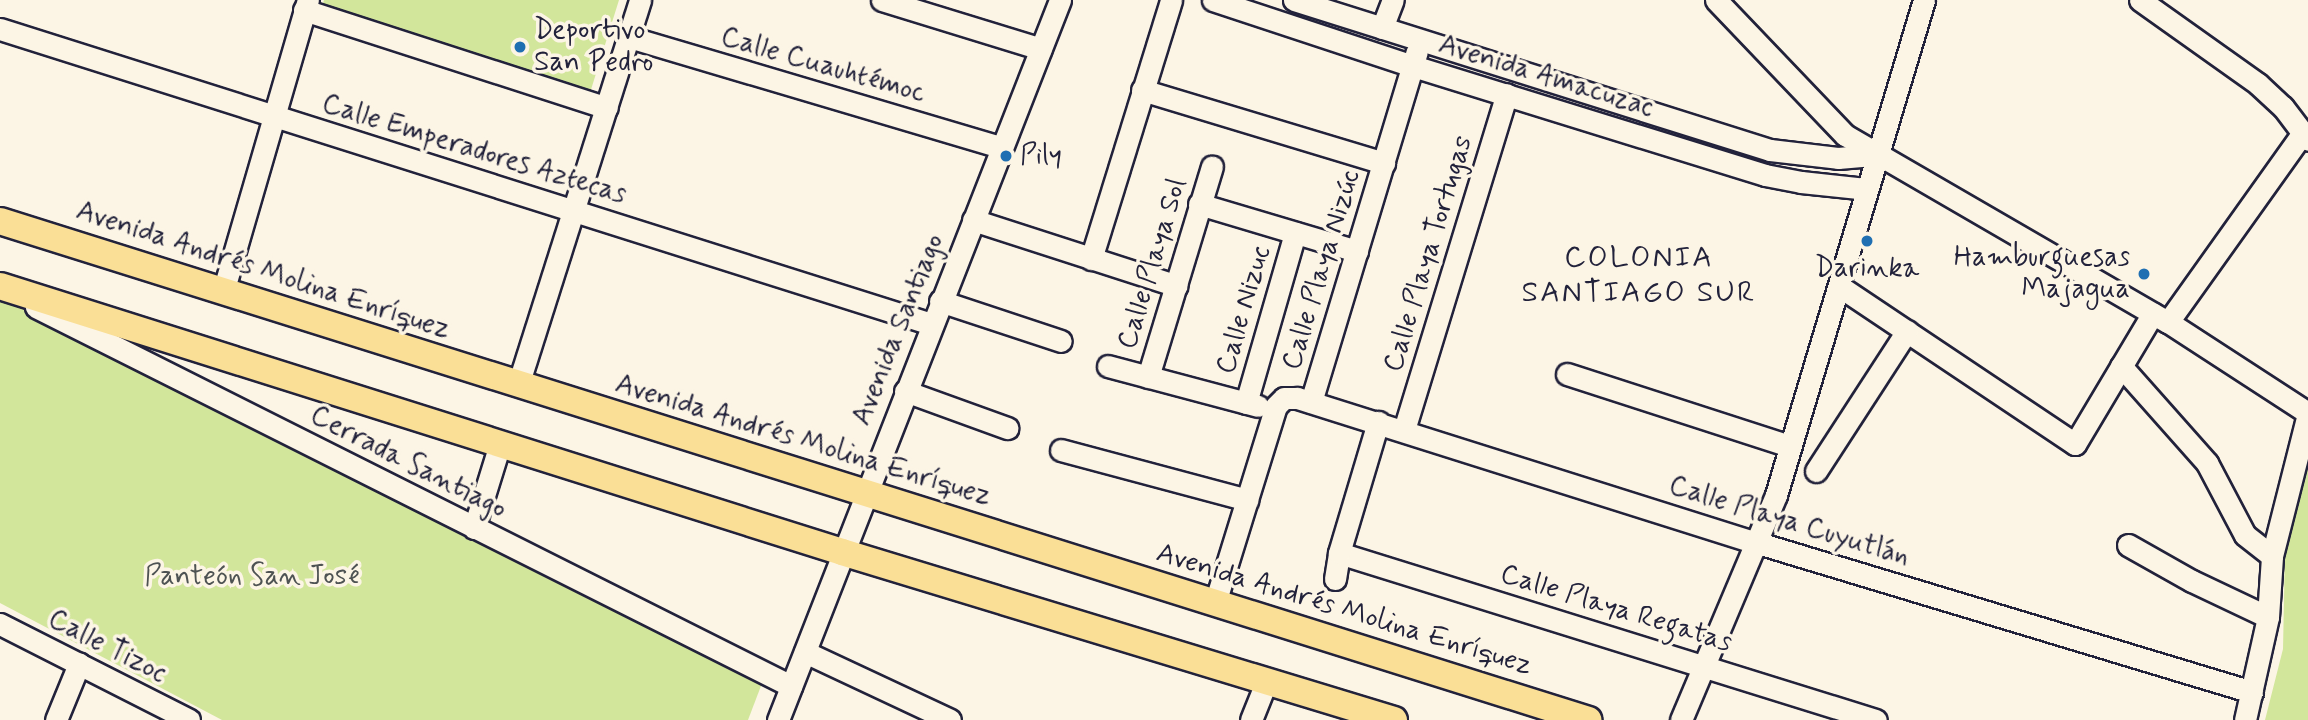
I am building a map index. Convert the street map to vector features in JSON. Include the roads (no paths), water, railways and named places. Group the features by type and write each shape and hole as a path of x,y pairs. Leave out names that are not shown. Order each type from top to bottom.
{"main road":[{"name":"Avenida Andrés Molina Enríquez","path":"0,221 1588,720"},
{"path":"0,287 842,552 1394,720"}],"street":[{"path":"518,384 640,0"},
{"path":"882,0 1041,49"},
{"name":"Avenida Santiago","path":"778,720 865,492 1060,0"},
{"path":"1091,259 1171,0"},
{"name":"Avenida Amacuzac","path":"1213,0 1413,66 1765,175 1866,189"},
{"name":"Avenida Amacuzac","path":"1294,0 1770,150 1838,159 1876,155"},
{"path":"1382,28 1393,0"},
{"path":"1716,0 1810,102 1845,135 2160,318 2308,414 2272,556 2268,617 2245,720"},
{"path":"1681,720 1758,544 1839,286 1924,0"},
{"path":"1839,286 2075,444 2121,366 2305,137 2283,107 2258,84 2140,0"},
{"path":"223,292 306,5 607,108"},
{"name":"Calle Emperadores Aztecas","path":"0,29 931,324"},
{"name":"Calle Cuauhtémoc","path":"629,37 1001,148"},
{"name":"Calle Playa Nizúc","path":"1274,411 1284,398 1311,402 1420,40"},
{"path":"1142,90 1384,163"},
{"name":"Calle Playa Tortugas","path":"1404,430 1507,94"},
{"name":"Calle Playa Sol","path":"1148,377 1212,166"},
{"path":"1199,204 1357,251"},
{"path":"973,220 1177,286"},
{"name":"Calle Nizuc","path":"1246,403 1296,233"},
{"name":"Cerrada Santiago","path":"0,287 791,686"},
{"path":"940,301 1061,341"},
{"path":"1816,471 1907,331"},
{"path":"1108,366 1274,411 1215,603"},
{"path":"2121,366 2207,463 2245,536 2272,556"},
{"path":"1567,374 1790,446"},
{"path":"905,391 1007,428"},
{"name":"Calle Playa Cuyutlán","path":"1311,402 1758,544 2252,692"},
{"path":"1335,579 1339,553 1378,422"},
{"path":"474,528 500,444"},
{"path":"1061,450 1247,500"},
{"path":"2128,545 2192,582 2268,617"},
{"name":"Calle Playa Regatas","path":"1339,553 1876,720"},
{"name":"Calle Tizoc","path":"0,624 189,720"},
{"path":"805,652 950,720"},
{"path":"56,720 79,664"},
{"path":"1251,720 1267,680"}],"place":[{"name":"Deportivo San Pedro","path":"520,47"},
{"name":"Pily","path":"1006,156"},
{"name":"Darinka","path":"1867,241"},
{"name":"Hamburguesas Majagua","path":"2144,274"}],"district":[{"name":"COLONIA SANTIAGO SUR","path":"1639,275"}],"park label":[{"name":"Panteón San José","path":"252,577"}]}
